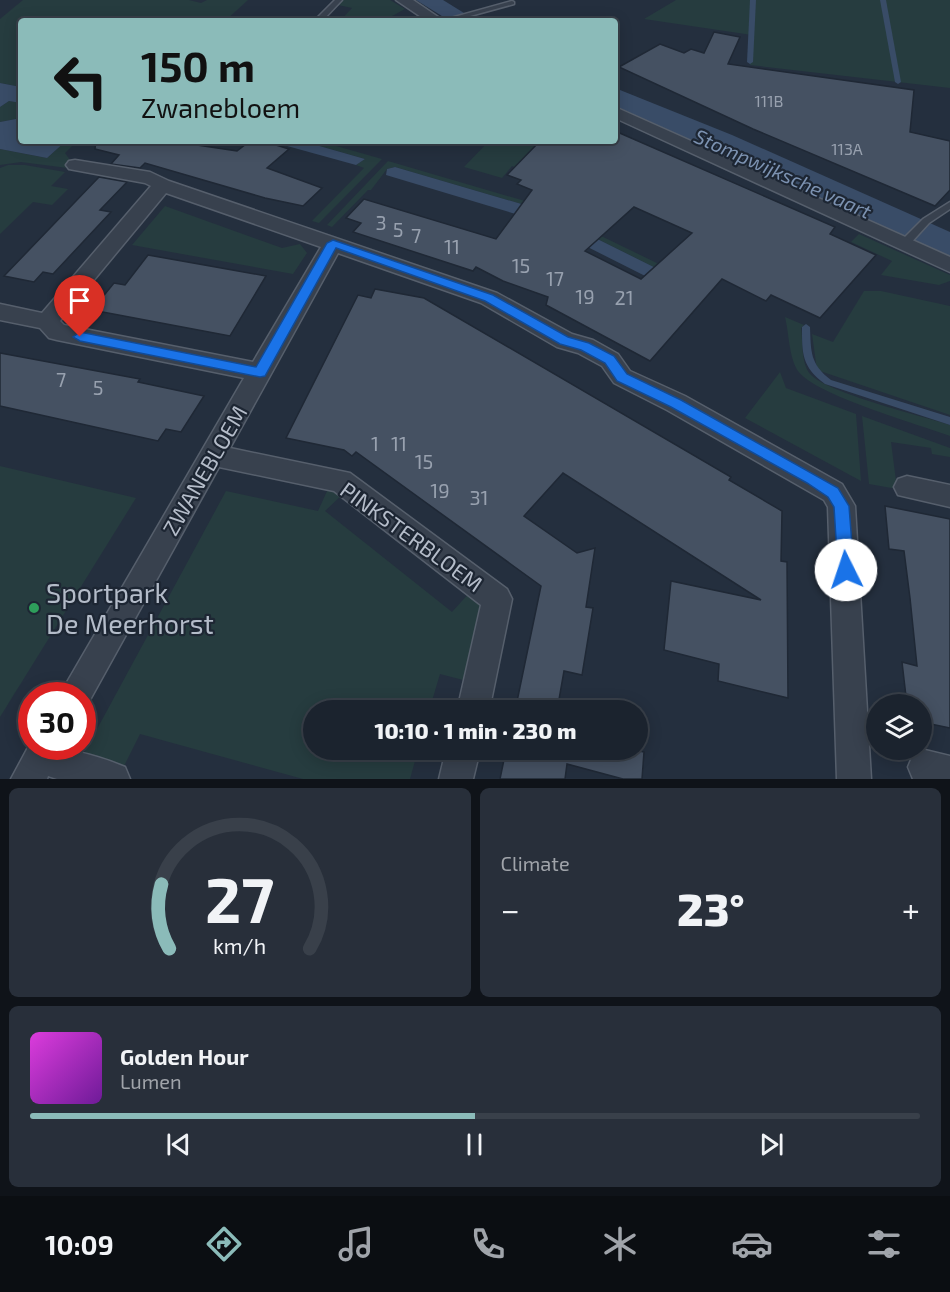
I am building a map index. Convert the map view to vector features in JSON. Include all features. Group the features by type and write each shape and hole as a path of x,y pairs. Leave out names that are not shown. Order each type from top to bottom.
{"street":[{"path":"404,0 432,18"},
{"path":"618,113 906,242 950,265"},
{"path":"75,165 150,178 162,185 489,298 565,341 585,346 610,360 622,377 676,403 833,492 841,506 854,779"},
{"path":"47,322 162,185"},
{"name":"ZWANEBLOEM","path":"83,682 333,243"},
{"path":"0,312 47,322 57,332 260,372"},
{"name":"PINKSTERBLOEM","path":"212,455 341,482 497,599 474,700"},
{"path":"907,486 950,496"},
{"path":"456,779 461,760"},
{"path":"38,761 113,779"}],"lane":[{"path":"321,18 339,0"},
{"path":"467,14 491,1"},
{"path":"454,18 512,3"},
{"path":"906,242 926,221 950,205"}],"green space":[{"path":"23,0 189,0 201,3 207,0 248,0 228,18 18,18 18,86 0,83 0,19"},
{"path":"343,0 390,0 405,9 388,18 343,18 352,8 338,5"},
{"path":"676,0 950,0 950,88 750,65 752,35 644,19"},
{"path":"9,101 18,102 18,119 0,122 0,107"},
{"path":"63,144 74,144 65,153 73,164 68,168 21,162 0,165 0,149 47,158"},
{"path":"312,144 330,144 382,159 319,223 312,221 364,168 356,165 365,159"},
{"path":"486,144 532,144 550,154 534,175 512,166 502,178 464,167"},
{"path":"388,161 535,204 694,281 690,285 535,208 395,167 387,169 371,190 368,190 332,227 327,225"},
{"path":"8,165 25,165 65,172 51,186 68,189 52,205 33,202 0,234 0,168"},
{"path":"165,206 282,248 300,244 307,253 293,274 132,245"},
{"path":"859,234 950,275 950,281 939,285 881,275 892,261 851,242"},
{"path":"864,291 881,291 950,306 950,415 817,370 812,334 833,342"},
{"path":"785,317 804,325 801,328 803,352 810,374 835,389 854,396 950,425 950,436 845,399 808,380 795,366"},
{"path":"780,372 786,388 856,414 861,481 745,418"},
{"path":"862,416 950,448 950,457 932,454 931,448 891,442 897,489 869,484"},
{"name":"Sportpark De Meerhorst","path":"0,466 136,498 22,682 18,682 18,688 0,717"},
{"path":"328,489 343,494 325,511 452,612 471,591 478,600 481,610 481,634 467,681 440,674 432,700 303,700 303,760 415,760 410,779 303,779 140,734 123,768 96,759 96,731 226,491 318,511"}],"water":[{"path":"416,0 443,0 472,18 445,18"},
{"path":"0,83 18,86 18,102 9,101 0,107"},
{"name":"Stompwijksche vaart","path":"618,89 732,135 950,232 950,257 618,107"},
{"path":"18,119 18,144 63,144 47,158 0,149 0,122"},
{"path":"280,144 312,144 365,159 356,165"},
{"path":"395,167 535,208 690,285 675,291 532,219 386,175 387,169"}],"building":[{"path":"714,32 740,37 728,64 914,90 910,132 950,141 950,190 935,206 753,129 619,67 660,44 684,53 691,49 704,53"},
{"path":"618,132 835,227 830,234 876,255 820,318 771,295 766,301 722,279 650,361 546,305 548,297 503,281 476,267 473,271 353,232 361,223 346,218 364,199 496,239 532,190 517,184 521,180 507,175 537,144 618,144","holes":["634,207 692,233 641,279 585,251"]},
{"path":"96,144 190,144 237,151 246,144 273,144 289,149 267,168 322,188 303,206 265,198 145,163 140,168 111,164 119,155 95,149"},
{"path":"99,177 127,182 100,210 111,212 53,274 43,272 34,282 4,276"},
{"path":"148,255 266,276 230,336 92,310 114,283 125,285"},
{"path":"375,289 424,298 731,477 729,480 782,511 781,561 787,562 788,698 718,681 719,664 664,650 671,581 761,600 563,473 524,516 577,553 595,548 586,607 593,608 582,675 564,671 559,700 517,700 541,586 356,452 352,456 344,450 286,438 358,295 371,298"},
{"path":"0,353 140,379 138,382 204,396 181,432 166,429 158,441 0,406"},
{"path":"885,506 950,519 950,728 932,724 932,694 906,694 902,662 917,666 910,598 904,551 889,549"},
{"path":"504,760 643,760 642,779 623,779 567,764 565,779 500,779"}],"waterway":[{"path":"750,62 753,0"},
{"path":"883,0 898,82"},
{"path":"806,327 808,359 820,376 828,382 950,421"}],"place":[{"name":"Sportpark De Meerhorst","path":"34,608"}],"route":[{"path":"80,337 260,372 333,243 489,298 565,341 585,346 610,360 622,377 676,403 833,492 841,506 846,570"}]}
